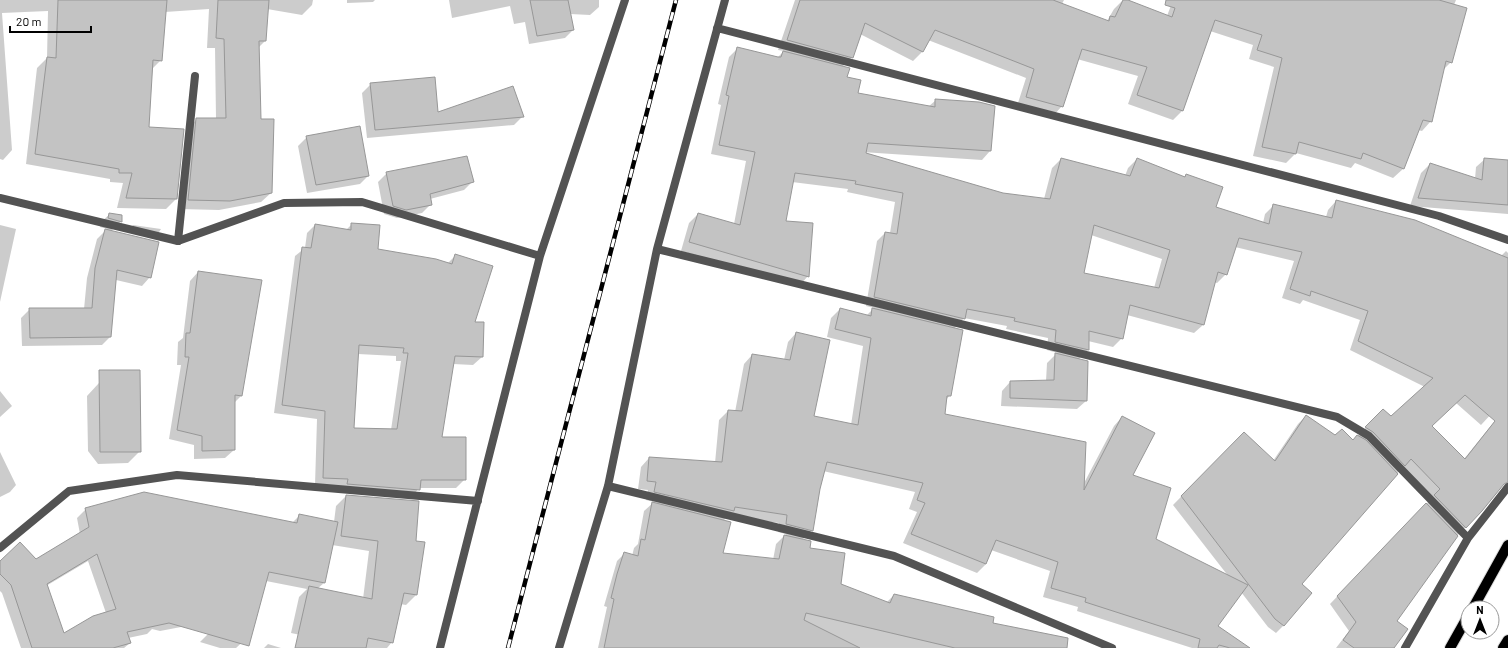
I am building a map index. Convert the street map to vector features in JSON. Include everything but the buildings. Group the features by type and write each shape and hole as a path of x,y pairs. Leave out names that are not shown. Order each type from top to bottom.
{"main road":[{"path":"1477,600 1508,545"},
{"path":"1450,648 1460,630"},
{"path":"1503,648 1508,640"}],"street":[{"path":"440,648 540,256 625,0"},
{"path":"559,648 608,486 657,249 725,0"},
{"path":"717,28 1439,216 1508,240"},
{"path":"178,241 195,76"},
{"path":"0,198 178,241 284,203 362,202 540,256"},
{"path":"657,249 1337,418 1369,436 1468,538"},
{"path":"0,548 69,490 178,475 478,501"},
{"path":"608,486 894,556 1112,648"},
{"path":"1405,648 1468,538 1508,487"}],"railway":[{"path":"508,648 676,0"}]}
